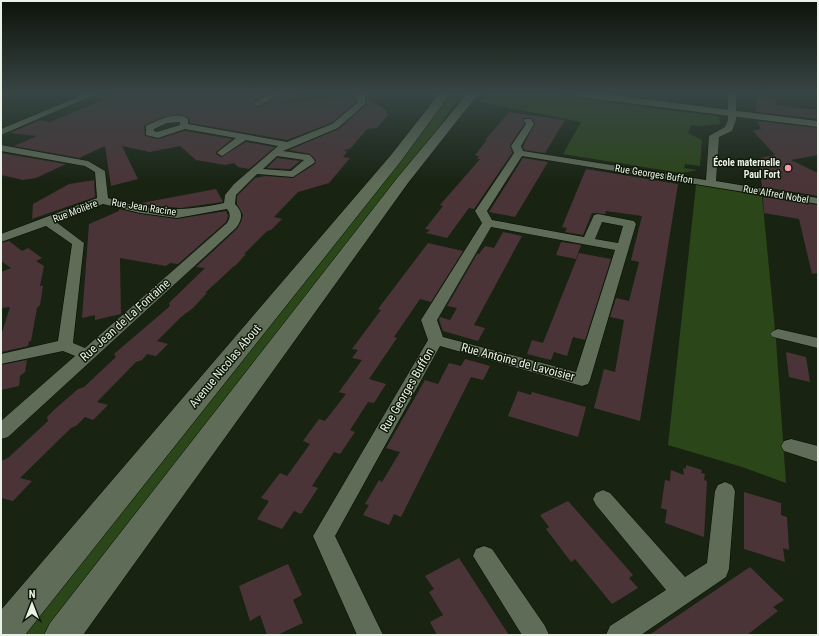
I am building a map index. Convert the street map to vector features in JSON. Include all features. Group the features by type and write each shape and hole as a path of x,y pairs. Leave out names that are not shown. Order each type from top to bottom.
{"main road":[{"name":"Avenue Nicolas About","path":"3,635 396,158 422,124"},
{"path":"62,635 403,180 449,124"}],"street":[{"path":"1,132 20,124"},
{"path":"191,124 244,137 287,144"},
{"path":"229,205 231,195 238,186 287,144 322,133 338,124"},
{"path":"530,124 516,146 519,153 481,211 488,223 623,248"},
{"name":"Rue Georges Buffon","path":"519,153 710,183 714,136 729,129 730,124"},
{"path":"222,153 244,137"},
{"name":"Rue Jean Racine","path":"1,148 88,164 96,167 100,171 103,200 115,204 175,214 194,213 229,205"},
{"path":"254,171 293,174 310,161 307,157 275,153"},
{"name":"Rue Alfred Nobel","path":"710,183 818,201"},
{"name":"Rue Molière","path":"1,238 103,200"},
{"name":"Rue Jean de La Fontaine","path":"1,432 232,225 236,218 235,211 229,205"},
{"name":"Rue Antoine de Lavoisier","path":"436,340 582,380 630,224 598,218 588,242"},
{"path":"47,221 78,243 65,345"},
{"name":"Rue Georges Buffon","path":"370,635 324,536 436,340 429,320 488,223"},
{"path":"778,334 818,343"},
{"path":"1,358 65,345 86,355"},
{"path":"790,446 818,454"},
{"path":"619,635 718,569 725,491"},
{"path":"603,499 682,592"},
{"path":"484,556 536,635"}],"green space":[{"path":"428,124 441,124 44,635 25,635"},
{"path":"580,124 720,124 702,126 691,125 688,133 702,140 700,166 685,164 684,168 698,170 681,173 563,154"},
{"path":"696,185 762,196 776,340 786,483 742,467 668,445"}],"building":[{"path":"32,124 149,124 144,126 145,136 158,139 185,131 232,139 216,152 216,154 221,157 246,142 275,147 249,169 238,167 234,163 225,165 196,160 180,146 150,152 122,146 138,179 111,186 105,146 79,158 14,146 37,136 10,133"},
{"path":"194,124 329,124 287,140"},
{"path":"345,124 381,124 377,128 367,129 350,149 344,150 347,152 343,157 350,158 329,183 298,192 274,217 282,219 271,230 267,231 244,254 246,254 236,265 205,293 207,293 193,308 181,317 157,341 168,344 156,356 147,354 142,360 136,362 97,402 108,405 93,420 85,417 76,426 71,428 20,478 32,481 13,501 1,498 1,461 8,458 48,421 47,417 55,409 78,389 84,387 116,357 114,354 170,306 169,303 205,268 196,267 237,229 241,222 243,215 237,204 237,196 255,178 265,176 293,178 315,164 316,160 310,154 289,150 339,129"},
{"path":"499,124 524,124 510,145 512,153 474,209 469,208 447,238 426,233 430,230 425,229 443,206 440,205 480,159 477,159 479,156 475,155 487,140 485,140"},
{"path":"535,124 563,124 545,153 524,150 523,146"},
{"name":"École maternelle Paul Fort","path":"758,124 780,124 818,128 818,155 791,160 818,173 818,196 762,187 759,158 775,155 753,131 761,129"},
{"path":"1,153 66,164 36,178 23,180 1,175"},
{"path":"277,158 300,161 290,169 267,168"},
{"path":"523,158 548,162 515,217 489,212"},
{"path":"586,169 678,184 640,421 594,408 604,369 615,372 624,320 610,317 616,298 629,301 639,262 631,260 642,216 606,211 605,214 592,213 583,235 565,232 567,228 562,227"},
{"path":"94,180 95,197 32,219 33,204 69,184"},
{"path":"216,189 223,202 180,208 136,204"},
{"path":"763,197 818,205 818,273 812,274 799,219 764,213"},
{"path":"119,209 140,214 177,219 226,211 228,216 226,222 178,264 170,263 166,266 120,258 121,314 95,320 95,315 82,318 89,224 119,211"},
{"path":"503,232 522,236 474,325 485,328 478,341 443,331 439,320 440,317 450,320 457,308 447,306 477,254 479,254 485,246 494,248"},
{"path":"9,241 22,251 28,248 42,258 36,261 44,266 40,286 43,286 31,341 29,341 28,346 1,352 1,336 10,307 1,308 1,272 11,268 1,261 1,243"},
{"path":"561,242 581,245 576,259 556,255"},
{"path":"428,243 463,251 431,302 420,299 394,337 397,338 369,379 386,384 374,403 368,402 350,430 355,432 340,454 334,452 312,486 318,488 301,514 294,511 282,529 257,519 269,501 261,498 280,473 287,476 310,444 303,441 319,419 325,421 346,394 339,392 362,360 352,358 358,350 352,349 381,310 378,309"},
{"path":"579,253 611,259 585,340 573,337 567,356 554,352 551,360 527,354 532,340 543,343"},
{"path":"786,352 806,357 810,382 789,377"},
{"path":"465,359 490,366 483,380 471,377 401,517 394,514 389,525 363,515 369,505 365,504 379,480 382,482 400,452 386,448 425,380 438,384 449,363 461,366"},
{"path":"27,360 25,372 20,376 19,386 1,390 1,365"},
{"path":"518,391 531,395 532,392 586,407 578,437 508,416"},
{"path":"686,465 702,470 701,473 705,474 704,480 707,481 704,537 665,523 667,510 661,508 665,480 670,481 671,470 684,475 683,468 686,469"},
{"path":"744,492 781,503 781,515 787,517 789,550 783,548 785,562 744,549"},
{"path":"568,501 633,575 629,578 638,588 612,604 575,559 571,562 546,529 549,527 540,515"},
{"path":"459,558 509,635 437,635 430,622 443,615 429,592 434,589 425,576"},
{"path":"288,564 302,595 293,600 303,623 277,635 267,635 260,615 250,621 239,586"},
{"path":"750,567 784,600 773,607 778,611 747,635 649,635"}],"place":[{"name":"École maternelle Paul Fort","path":"788,168"}]}
